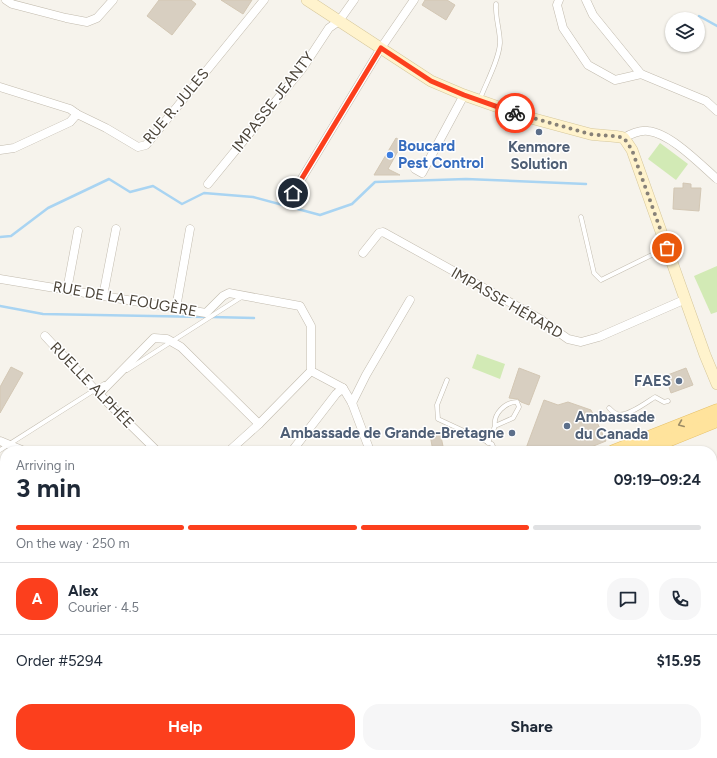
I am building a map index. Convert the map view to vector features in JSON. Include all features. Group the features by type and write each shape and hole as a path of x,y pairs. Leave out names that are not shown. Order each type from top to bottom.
{"main road":[{"path":"626,446 717,410"},
{"path":"655,446 717,421"}],"street":[{"path":"11,1 66,18 87,22 97,18 113,0"},
{"name":"RUE R. JULES","path":"0,86 70,109 138,147 146,145 264,0"},
{"path":"308,0 431,81 479,101 527,117 590,134 601,136 613,135 624,138 632,150 717,384"},
{"name":"IMPASSE JEANTY","path":"208,184 302,68 329,28 339,21 354,0"},
{"path":"293,193 381,48 414,0"},
{"path":"559,0 557,4 563,28 588,66 615,80 641,74"},
{"path":"586,0 593,15 641,74 706,101 717,111"},
{"path":"415,169 422,173 464,95"},
{"path":"0,150 14,148 70,122 78,114"},
{"path":"624,138 631,134 647,130 663,135 686,152 717,179"},
{"path":"103,296 116,229"},
{"path":"176,308 190,229"},
{"path":"67,290 78,231"},
{"name":"IMPASSE HÉRARD","path":"363,253 379,232 383,232 540,319 568,339 581,342 598,337 686,299"},
{"name":"RUE DE LA FOUGÈRE","path":"0,278 206,313 226,294 229,293 300,306 311,326 311,371"},
{"path":"352,403 366,375 410,300"},
{"name":"RUELLE ALPHÉE","path":"45,336 99,394 152,446"},
{"path":"99,394 154,338 167,340 181,347 259,424"},
{"path":"235,446 259,424 311,371 343,388 352,403 368,446"},
{"path":"296,446 336,394 343,388"},
{"path":"0,441 12,446"}],"lane":[{"path":"479,101 497,56 500,43 496,4"},
{"path":"581,217 594,273 601,280 667,248"},
{"path":"6,446 243,296"},
{"path":"446,380 437,405 438,419 488,442 493,446"},
{"path":"609,408 616,414 622,415 642,406 655,397 664,402 668,401"},
{"path":"488,442 495,426 494,421 497,414 502,408 511,402 517,402 519,407 513,418 495,426"}],"green space":[{"path":"660,143 688,164 676,180 648,159"},
{"path":"717,266 717,312 711,314 694,276"},
{"path":"477,354 505,364 500,379 472,368"}],"building":[{"path":"159,0 191,0 196,4 172,35 147,16"},
{"path":"221,0 252,0 243,14"},
{"path":"425,0 447,0 455,5 446,20 422,5"},
{"name":"Boucard Pest Control","path":"396,138 403,142 388,169 400,175 374,175"},
{"path":"683,183 691,184 691,188 701,188 699,211 673,209 674,188 683,188"},
{"path":"11,367 23,373 0,413 0,387"},
{"path":"519,368 540,376 529,405 518,399 509,398"},
{"name":"FAES","path":"686,368 693,385 671,393 665,376"},
{"name":"Ambassade du Canada","path":"544,400 558,405 568,402 591,410 606,441 594,446 527,446"},
{"path":"440,432 443,446 432,446 430,435"}],"waterway":[{"path":"705,19 717,26"},
{"path":"0,237 11,236 48,208 109,179 130,192 153,186 182,204 204,193 253,197 320,215 352,204 375,182 466,179 586,184"},
{"path":"0,306 43,314 205,317"},
{"path":"212,317 254,318"}],"way so far":[{"path":"515,113 590,134 601,136 613,135 624,138 632,150 667,248"}],"place":[{"name":"Kenmore Solution","path":"539,132"},
{"name":"Boucard Pest Control","path":"390,155"},
{"name":"FAES","path":"679,381"},
{"name":"Ambassade du Canada","path":"567,426"},
{"name":"Ambassade de Grande-Bretagne","path":"512,433"}],"route":[{"path":"293,193 381,48 431,81 479,101 515,113"}]}
